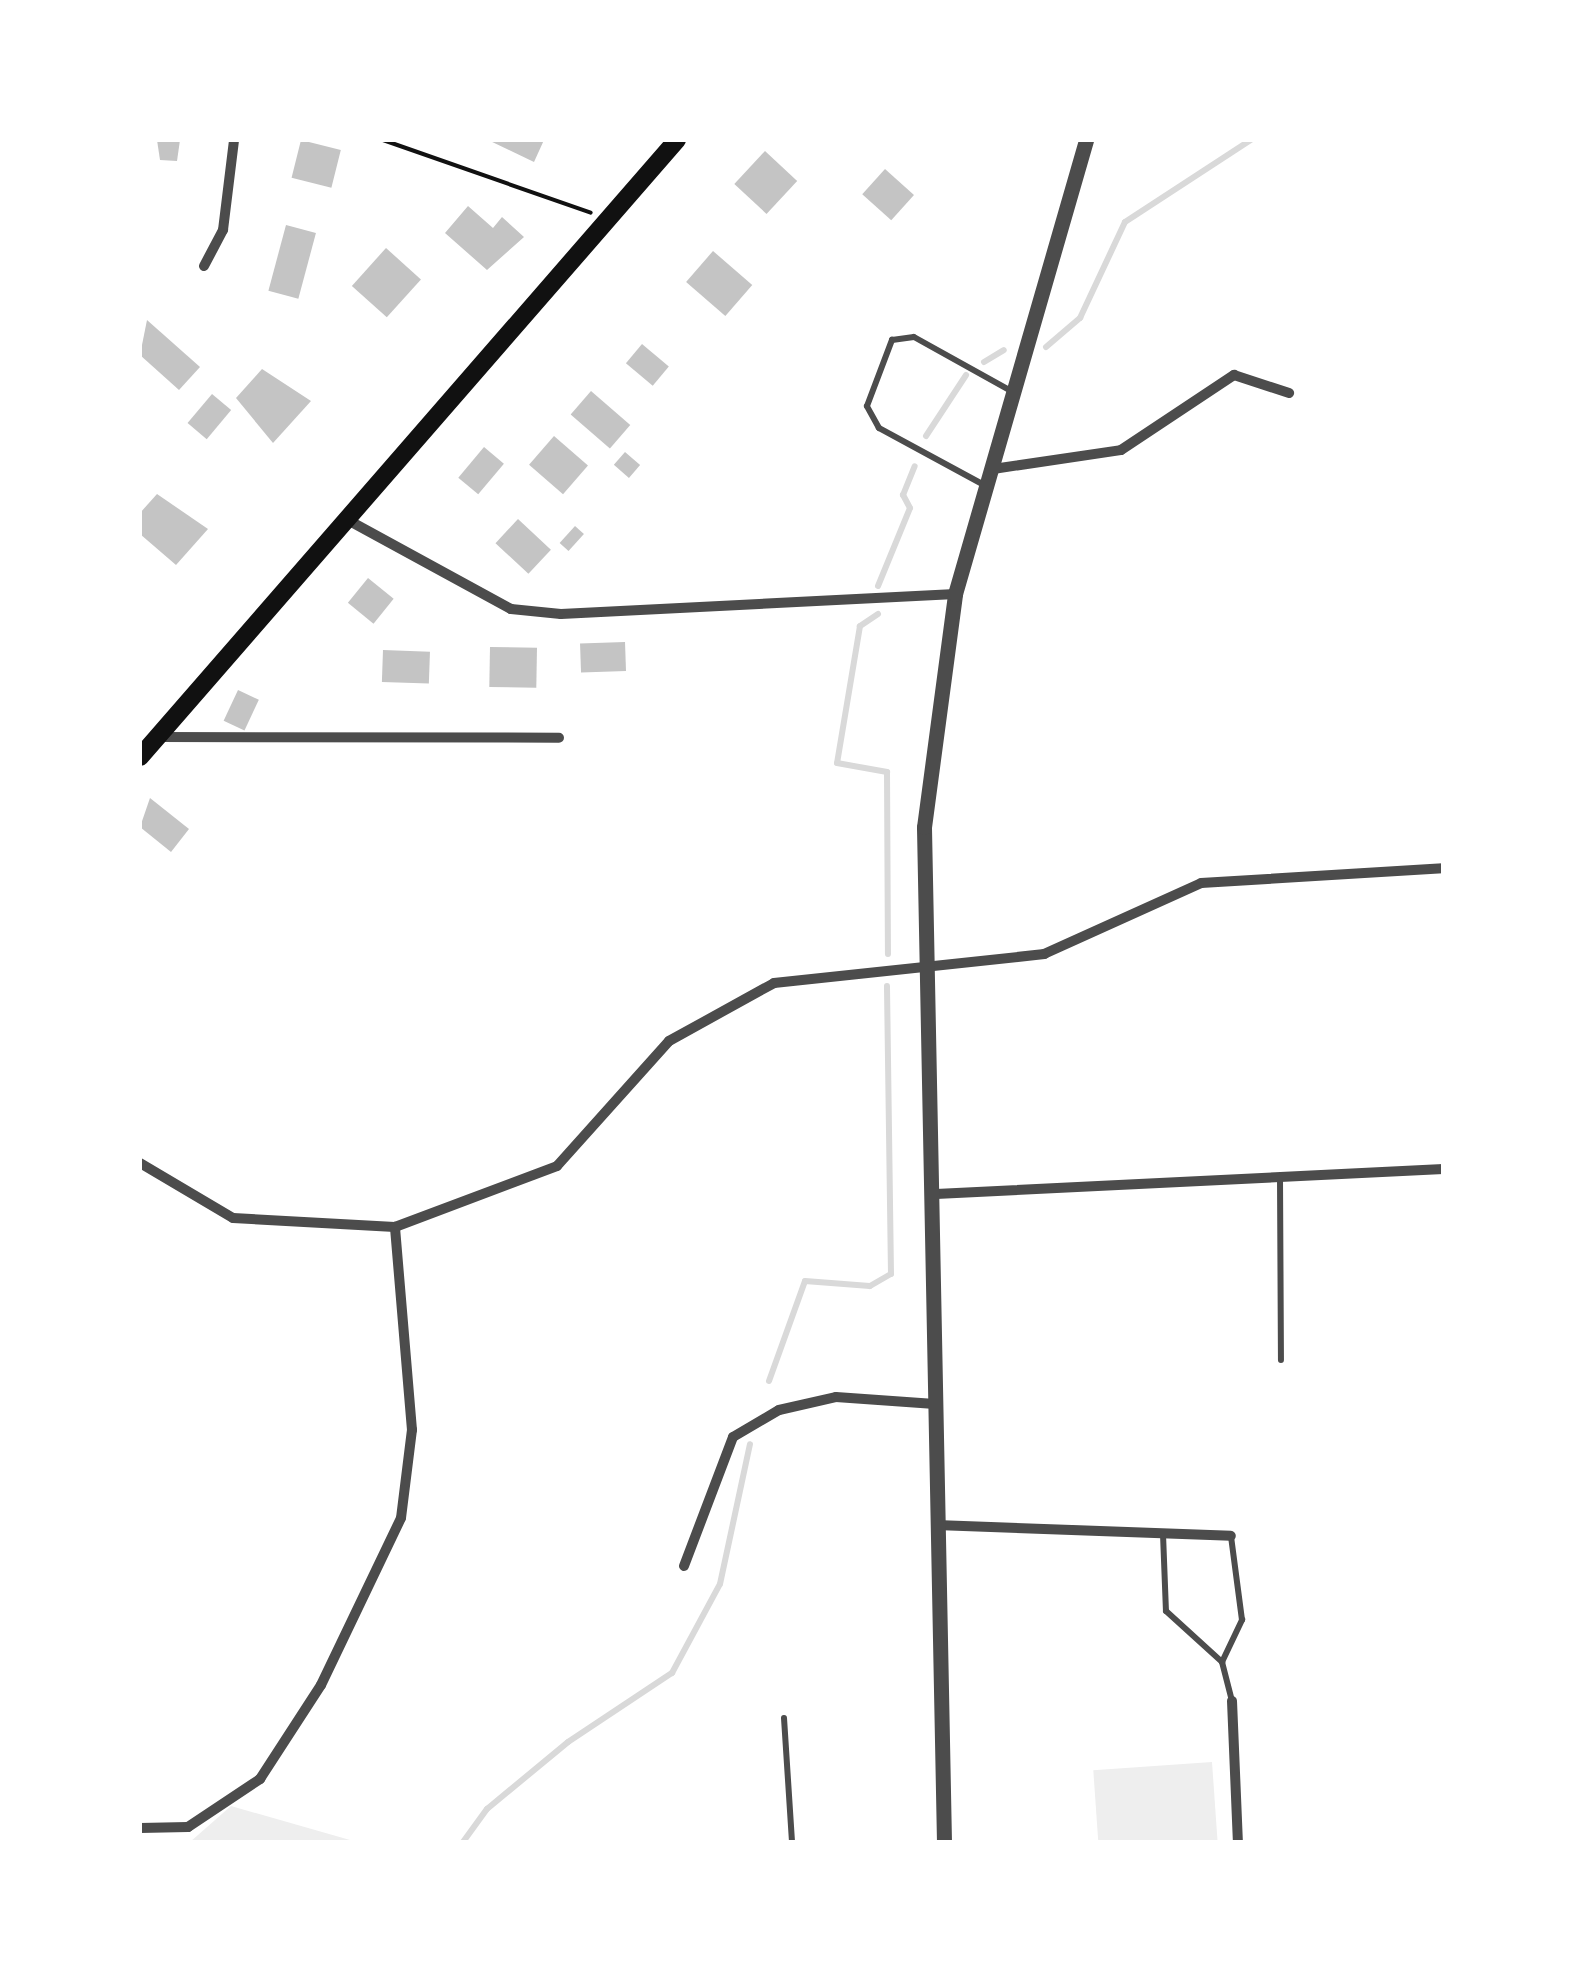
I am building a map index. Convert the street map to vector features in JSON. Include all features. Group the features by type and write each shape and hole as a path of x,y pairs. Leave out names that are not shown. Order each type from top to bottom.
{"main road":[{"path":"140,757 676,140"}],"street":[{"path":"204,266 223,230 234,140"},
{"path":"944,1842 934,1525 934,964 924,827 955,594 1086,140"},
{"path":"993,468 1121,450 1234,375 1289,393"},
{"path":"346,518 510,608 560,614 955,594"},
{"path":"158,737 559,738"},
{"path":"140,1163 234,1218 395,1226 557,1166 669,1041 723,1004 774,983 1044,954 1200,882 1443,868"},
{"path":"936,1194 1443,1169"},
{"path":"140,1828 188,1827 260,1780 321,1685 401,1518 412,1430 395,1226"},
{"path":"684,1566 733,1437 778,1410 836,1397 935,1404"},
{"path":"934,1525 1231,1536"},
{"path":"1232,1700 1238,1842"}],"lane":[{"path":"987,486 879,428 867,406 892,340 914,337 1016,393"},
{"path":"1280,1177 1281,1360"},
{"path":"1163,1534 1171,1622 1222,1662 1232,1700"},
{"path":"1222,1662 1242,1620 1231,1536"},
{"path":"784,1718 792,1842"}],"path":[{"path":"383,140 608,219"}],"shaded area":[{"path":"1212,1762 1218,1842 1098,1842 1093,1770"},
{"path":"231,1806 357,1842 190,1842"}],"building":[{"path":"157,140 180,140 177,161 160,160"},
{"path":"301,140 341,150 331,188 292,178"},
{"path":"488,140 544,140 534,162"},
{"path":"765,151 797,181 766,214 734,184"},
{"path":"885,169 914,195 891,220 862,194"},
{"path":"468,206 493,228 502,217 524,237 487,270 445,233"},
{"path":"286,225 316,233 298,299 268,291"},
{"path":"386,248 421,279 387,317 352,286"},
{"path":"713,251 752,285 725,316 686,282"},
{"path":"147,320 200,367 179,390 140,355"},
{"path":"642,344 669,366 653,386 626,363"},
{"path":"262,369 311,401 273,443 236,398"},
{"path":"591,391 630,425 610,449 571,414"},
{"path":"212,394 231,410 207,439 188,423"},
{"path":"554,436 588,466 563,494 529,465"},
{"path":"484,447 504,464 478,494 458,478"},
{"path":"625,452 640,465 629,478 614,465"},
{"path":"157,494 208,529 176,565 140,534 140,513"},
{"path":"518,519 551,550 528,574 495,543"},
{"path":"575,526 584,534 569,551 560,543"},
{"path":"368,578 394,599 374,624 348,603"},
{"path":"625,642 626,671 581,673 580,644"},
{"path":"490,647 537,648 536,688 489,687"},
{"path":"383,650 430,652 429,684 382,682"},
{"path":"238,690 259,700 244,731 224,721"},
{"path":"150,798 189,829 171,852 140,827"}],"waterway":[{"path":"1046,347 1080,318 1125,222 1251,140"},
{"path":"984,362 1004,350"},
{"path":"926,436 966,375"},
{"path":"878,586 910,508 903,495 915,466"},
{"path":"878,614 860,626 837,763 887,772 888,954"},
{"path":"769,1381 805,1281 870,1286 891,1274 887,986"},
{"path":"463,1842 487,1809 568,1742 672,1673 720,1584 750,1444"}]}
